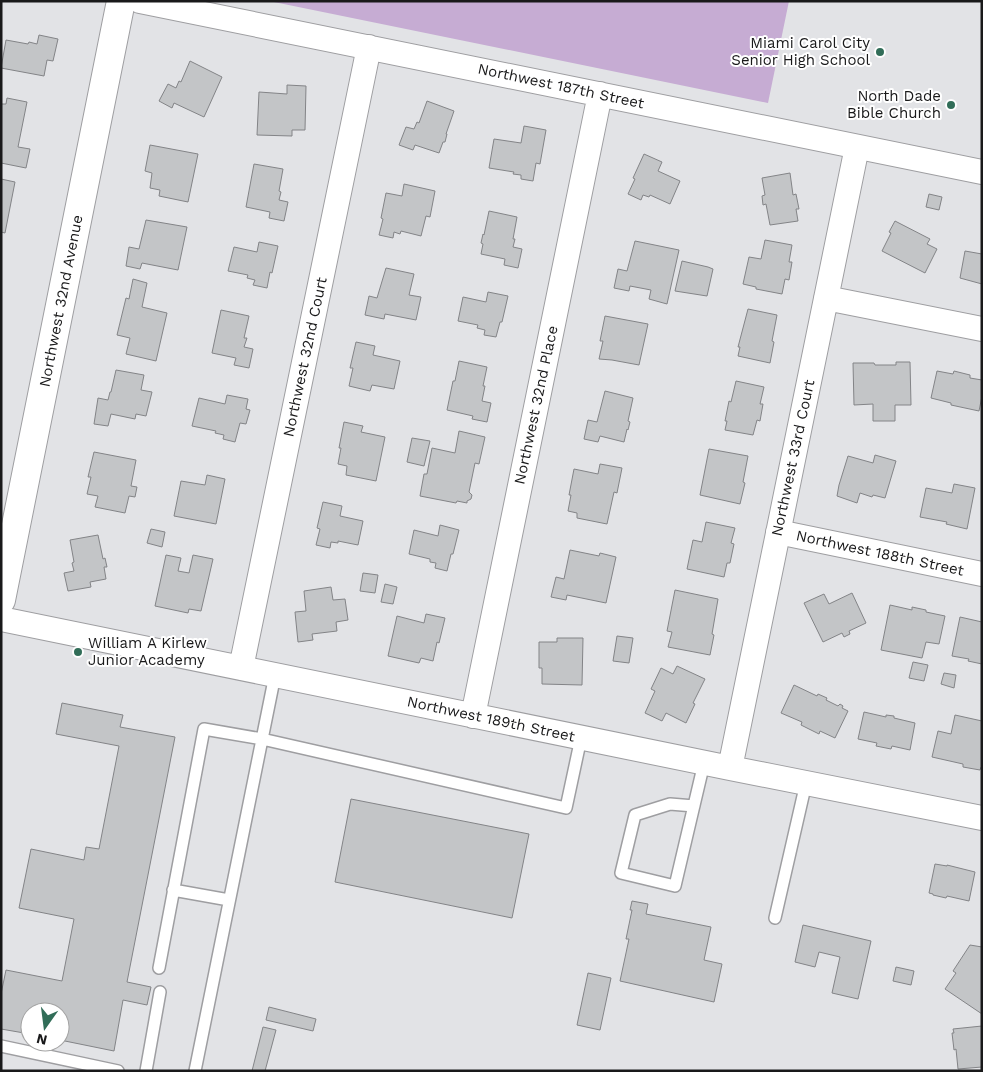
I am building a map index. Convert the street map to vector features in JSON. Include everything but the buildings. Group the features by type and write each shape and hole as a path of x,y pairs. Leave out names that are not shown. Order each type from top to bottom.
{"street":[{"name":"Northwest 32nd Avenue","path":"1,600 121,1"},
{"name":"Northwest 187th Street","path":"140,1 982,172"},
{"name":"Northwest 32nd Court","path":"241,668 369,47"},
{"name":"Northwest 32nd Place","path":"472,716 600,94"},
{"name":"Northwest 33rd Court","path":"730,768 857,147"},
{"path":"826,298 982,330"},
{"name":"Northwest 188th Street","path":"778,532 982,574"},
{"name":"Northwest 189th Street","path":"1,619 982,818"}],"lane":[{"path":"195,1071 275,675"},
{"path":"159,968 204,729 262,740 566,808 581,738"},
{"path":"694,806 670,804 635,815 621,873 675,886 694,806 704,763"},
{"path":"775,918 806,783"},
{"path":"173,890 229,900"},
{"path":"146,1071 160,992"},
{"path":"1,1046 118,1071"}],"shaded area":[{"path":"269,1 789,1 768,103"}],"place":[{"name":"Miami Carol City Senior High School","path":"880,52"},
{"name":"North Dade Bible Church","path":"951,105"},
{"name":"William A Kirlew Junior Academy","path":"78,652"}]}
